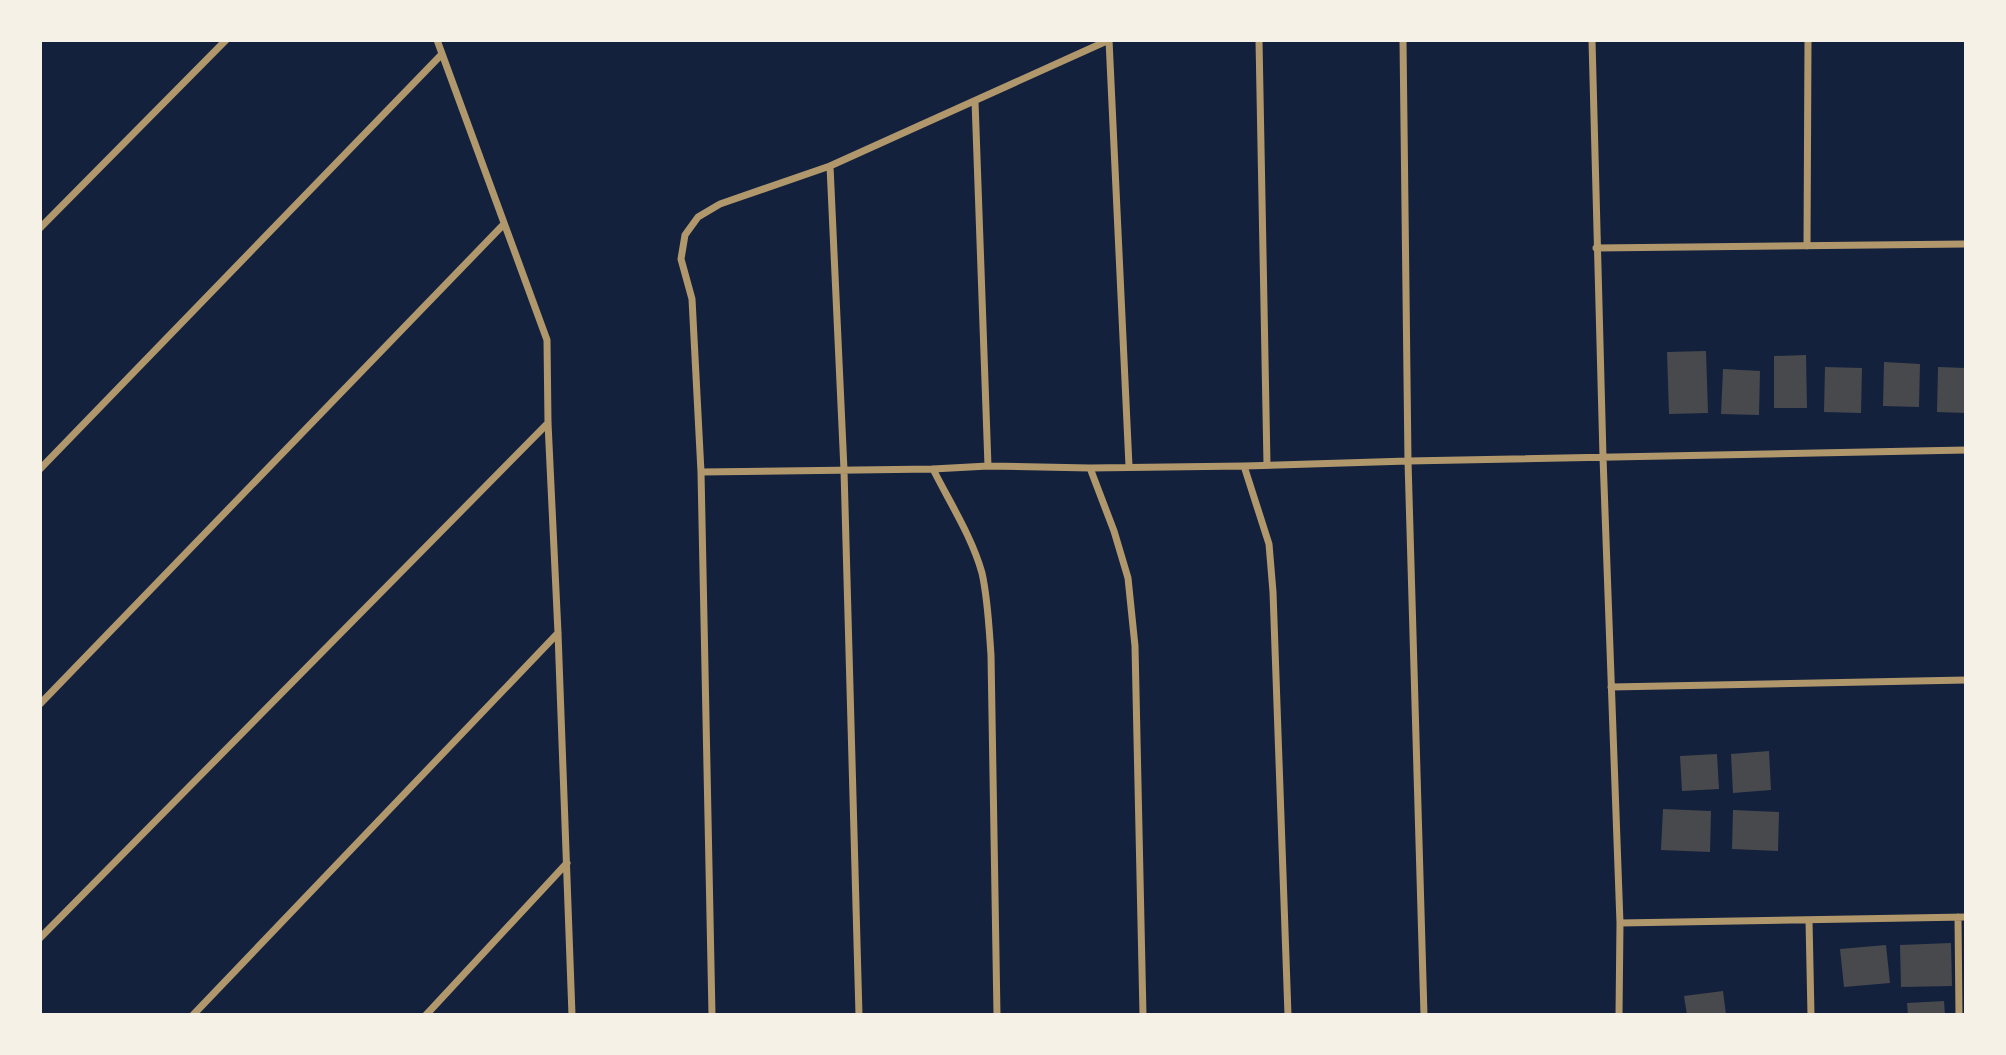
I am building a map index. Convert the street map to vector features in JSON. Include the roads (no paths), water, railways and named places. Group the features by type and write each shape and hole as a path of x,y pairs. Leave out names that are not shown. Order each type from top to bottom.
{"street":[{"path":"40,229 226,40"},
{"path":"437,40 547,340 572,1015"},
{"path":"712,1015 701,472 692,299 681,259 685,235 698,217 720,204 830,166 1109,40 1129,466"},
{"path":"1259,40 1267,465"},
{"path":"1403,40 1408,461 1424,1015"},
{"path":"1592,40 1596,248 1620,923 1619,1015"},
{"path":"1807,246 1808,40"},
{"path":"40,469 442,54"},
{"path":"975,101 988,466"},
{"path":"830,166 844,470 859,1015"},
{"path":"40,704 504,224"},
{"path":"1596,248 1966,244"},
{"path":"40,938 548,423"},
{"path":"701,472 988,466 1244,466 1966,450"},
{"path":"1244,466 1269,544 1273,592 1288,1015"},
{"path":"1090,468 1114,531 1128,578 1135,646 1143,1015"},
{"path":"933,469 969,539 981,572 988,609 997,1015"},
{"path":"193,1015 558,633"},
{"path":"1611,687 1966,680"},
{"path":"426,1015 567,863"},
{"path":"1620,923 1962,917 1959,1015"},
{"path":"1809,920 1811,1015"}]}
